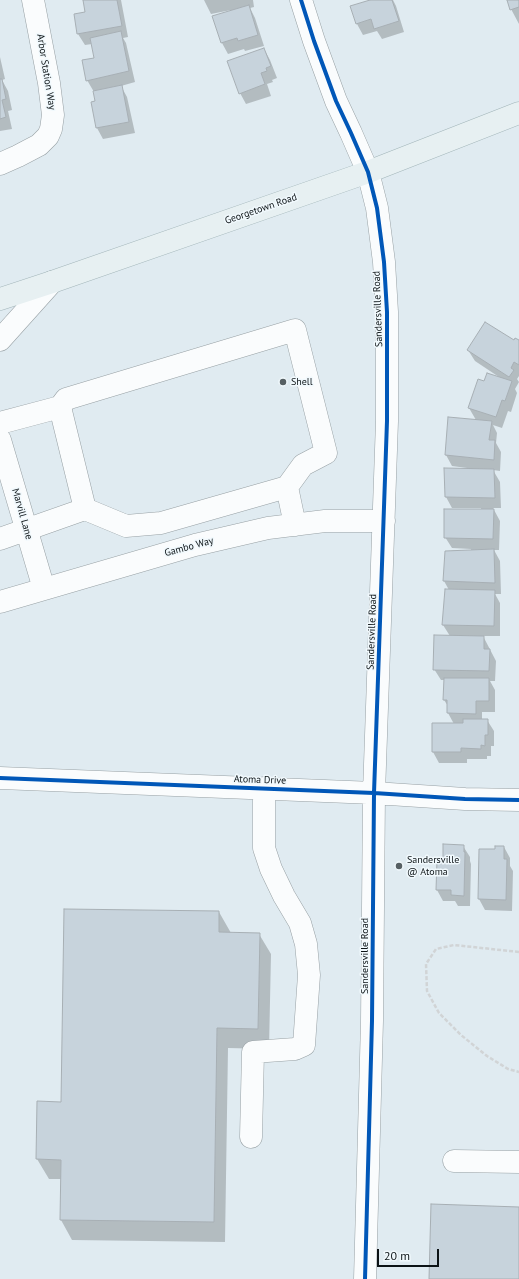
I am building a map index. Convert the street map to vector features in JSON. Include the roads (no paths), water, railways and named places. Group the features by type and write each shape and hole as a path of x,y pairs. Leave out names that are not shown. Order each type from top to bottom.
{"main road":[{"name":"Georgetown Road","path":"0,299 368,172 519,113"}],"street":[{"name":"Arbor Station Way","path":"0,164 39,145 48,136 51,129 53,115 50,83 33,0"},
{"name":"Sandersville Road","path":"301,0 336,101 368,172 377,208 384,262 387,312 387,421 374,793 372,1021 365,1279"},
{"path":"0,340 52,282"},
{"path":"0,423 60,407 66,399 295,330 326,453 303,465 287,487 162,523 126,526 85,509 0,539"},
{"path":"60,407 85,509"},
{"name":"Marvill Lane","path":"0,440 44,589"},
{"path":"287,487 296,525"},
{"name":"Gambo Way","path":"0,602 195,545 268,528 325,521 384,522"},
{"name":"Atoma Drive","path":"0,778 264,788 466,799 519,800"},
{"path":"251,1137 253,1052 295,1049 304,1044 309,975 306,944 300,923 271,869 264,848 264,788"},
{"path":"454,1161 519,1162"}],"place":[{"name":"Shell","path":"283,382"},
{"name":"Sandersville @ Atoma","path":"399,866"}]}
